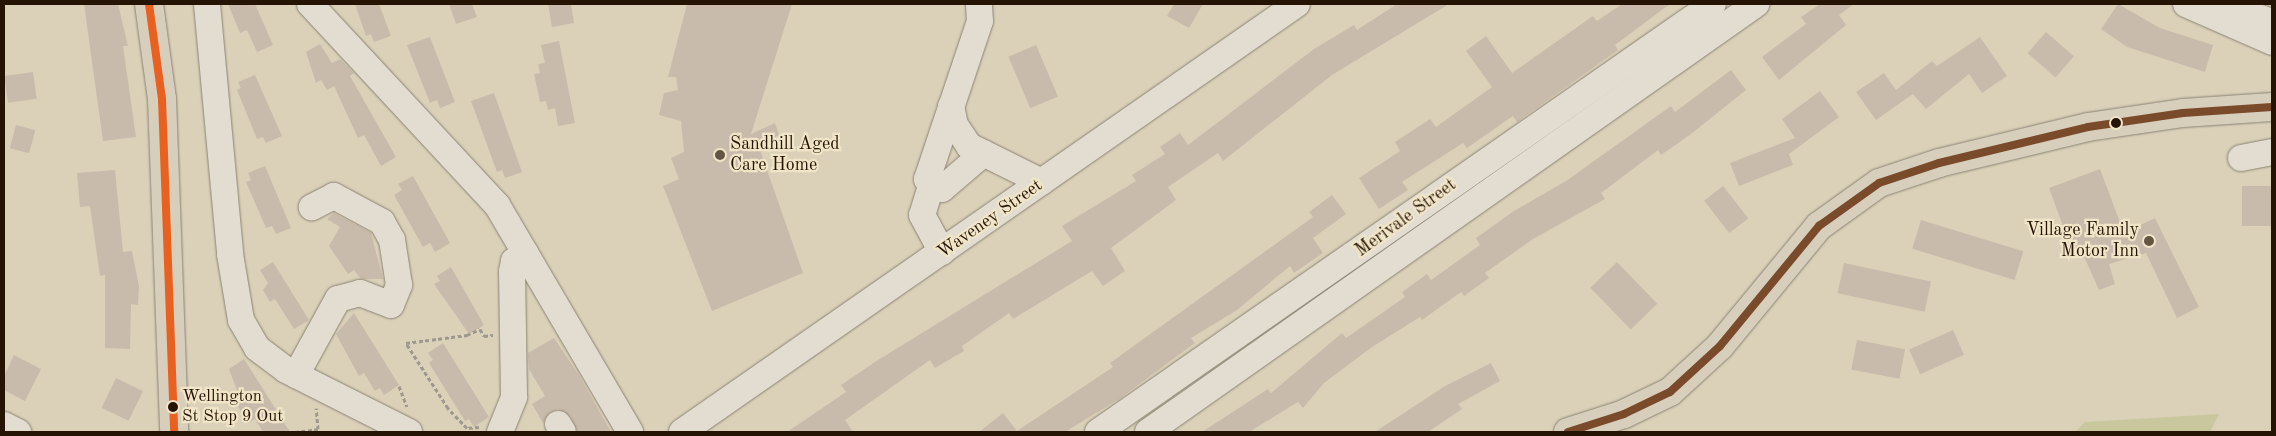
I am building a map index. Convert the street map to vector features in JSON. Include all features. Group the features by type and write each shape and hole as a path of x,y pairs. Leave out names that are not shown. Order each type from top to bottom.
{"main road":[{"path":"149,4 162,99 174,432"},
{"path":"1568,432 1624,414 1670,392 1720,346 1819,226 1879,183 1949,160 2088,128 2183,113 2272,107"}],"street":[{"path":"207,4 236,302 257,348 307,381 409,432"},
{"path":"310,4 474,176 525,253 630,432"},
{"path":"979,4 980,21 927,179 931,186 942,189 984,153"},
{"name":"Waveney Street","path":"682,432 1297,4"},
{"name":"Merivale Street","path":"1098,432 1713,4"},
{"name":"Merivale Street","path":"1148,432 1756,4"},
{"path":"2186,4 2272,42"},
{"path":"2222,4 2272,22"},
{"path":"951,106 961,136 984,153 1042,182"},
{"path":"2241,158 2272,152"},
{"path":"931,186 922,215 942,252"},
{"path":"307,381 338,299 360,293 391,305 398,285 392,240 382,222 334,196 312,207"},
{"path":"500,432 514,396 512,272 514,261 525,253"},
{"path":"4,425 18,432"}],"path":[{"path":"484,432 484,423 470,429 448,408 406,343 467,335 480,329 484,336 513,334"},
{"path":"295,432 319,430 307,381"}],"green space":[{"path":"2219,414 2210,432 2075,432 2085,422"}],"building":[{"path":"84,4 118,4 128,46 123,46 136,137 103,141"},
{"path":"228,4 255,4 273,45 257,52 247,30 240,33"},
{"path":"355,4 379,4 391,36 374,42 371,34 366,36"},
{"path":"449,4 472,4 477,17 456,24"},
{"path":"548,4 571,4 574,23 552,27"},
{"name":"Sandhill Aged Care Home","path":"687,4 792,4 751,134 775,123 779,135 759,147 803,273 712,311 663,186 679,179 671,158 684,152 681,121 659,115 664,93 678,90 676,77 668,77"},
{"path":"1174,4 1203,4 1189,28 1167,16"},
{"path":"1397,4 1449,4 1332,75 1223,161 1218,153 1168,187 1176,200 1111,248 1125,271 1103,286 1092,271 1013,319 1009,313 962,346 964,351 935,368 930,360 845,420 853,432 787,432 846,392 841,385 878,360 1072,241 1062,226 1136,181 1132,175 1165,154 1160,147 1180,133 1188,145 1314,49 1354,25 1357,30"},
{"path":"1622,4 1670,4 1615,45 1618,50 1517,122 1513,116 1467,148 1463,143 1402,182 1408,190 1379,209 1359,178 1400,151 1395,142 1430,119 1436,127 1492,87 1466,51 1486,36 1512,73 1593,16 1597,21"},
{"path":"1820,4 1854,4 1839,15 1846,25 1779,80 1762,57 1806,24 1801,17"},
{"path":"2118,4 2160,28 2213,45 2205,72 2127,47 2101,29"},
{"path":"2046,32 2074,56 2056,77 2028,53"},
{"path":"430,37 455,102 440,108 437,100 430,103 407,45"},
{"path":"1980,37 2007,76 1982,93 1969,74 1926,109 1913,94 1876,120 1856,92 1884,73 1896,90 1932,61 1937,66"},
{"path":"559,41 575,123 558,126 555,108 548,110 546,101 540,102 534,74 540,73 538,64 545,63 541,45"},
{"path":"320,44 332,63 340,59 354,73 350,76 396,157 381,166 364,135 358,138 334,86 327,90 321,80 316,83 306,52"},
{"path":"1036,45 1058,97 1030,108 1008,57"},
{"path":"1731,70 1746,90 1691,134 1661,155 1658,150 1601,193 1605,199 1533,239 1485,273 1489,278 1464,296 1461,292 1422,320 1420,317 1372,347 1324,383 1303,408 1298,402 1249,432 1202,432 1268,389 1271,393 1342,333 1346,338 1405,297 1402,292 1427,274 1431,280 1480,245 1476,238 1514,211 1566,181 1671,106 1675,112"},
{"path":"33,72 37,99 8,103 4,76"},
{"path":"255,75 282,136 266,143 263,137 257,139 237,90 241,88 238,82"},
{"path":"1820,91 1839,117 1789,154 1793,165 1739,186 1730,163 1795,138 1782,119"},
{"path":"494,93 522,172 505,178 502,170 497,172 471,101"},
{"path":"16,125 35,130 29,153 10,148"},
{"path":"265,166 291,228 276,234 272,226 266,228 246,182 251,180 248,173"},
{"path":"2100,169 2124,233 2155,218 2199,307 2177,318 2146,253 2109,264 2115,284 2099,290 2082,252 2074,256 2049,188"},
{"path":"115,170 123,252 132,251 139,286 138,305 131,304 130,349 105,348 105,275 100,276 90,206 80,207 77,173"},
{"path":"413,176 450,243 435,252 430,243 423,247 394,195 402,190 398,184"},
{"path":"1723,186 1748,218 1729,233 1704,201"},
{"path":"2242,186 2272,186 2272,226 2242,226"},
{"path":"1332,195 1346,214 1313,238 1323,253 1294,273 1290,266 1237,310 1191,338 1195,343 1119,399 1065,432 979,432 1003,413 1017,431 1113,367 1110,363 1313,217 1309,212"},
{"path":"334,213 371,233 383,279 361,279 354,270 348,274 329,246 340,227 327,219"},
{"path":"1921,220 2023,251 2015,280 1912,249"},
{"path":"273,262 309,320 294,329 275,299 270,302 263,290 268,283 260,270"},
{"path":"1617,262 1657,304 1631,329 1590,288"},
{"path":"1844,263 1931,282 1925,312 1838,293"},
{"path":"451,267 484,325 469,334 434,284 440,281 437,276"},
{"path":"354,313 399,385 384,395 380,388 375,391 364,373 359,376 336,334"},
{"path":"1953,330 1964,355 1920,374 1909,350"},
{"path":"554,338 579,375 611,432 578,432 570,416 558,409 550,412 543,423 532,404 545,396 529,369 528,353"},
{"path":"1857,340 1905,349 1899,379 1851,369"},
{"path":"443,343 489,417 474,427 469,419 465,421 429,363 433,360 428,353"},
{"path":"14,355 41,369 25,401 4,390 4,376"},
{"path":"244,359 290,432 263,432 255,419 248,423 234,400 238,393 229,369"},
{"path":"1491,363 1500,381 1458,404 1462,409 1428,432 1375,432 1445,386"},
{"path":"116,378 143,391 128,421 102,408"}],"transit line":[{"path":"149,4 162,99 174,432"},
{"path":"1568,432 1624,414 1670,392 1720,346 1819,226 1879,183 1939,163 2088,127 2183,113 2272,107"}],"place":[{"name":"Sandhill Aged Care Home","path":"720,155"},
{"name":"Village Family Motor Inn","path":"2149,241"},
{"name":"Wellington St Stop 9 Out","path":"173,407"}]}
